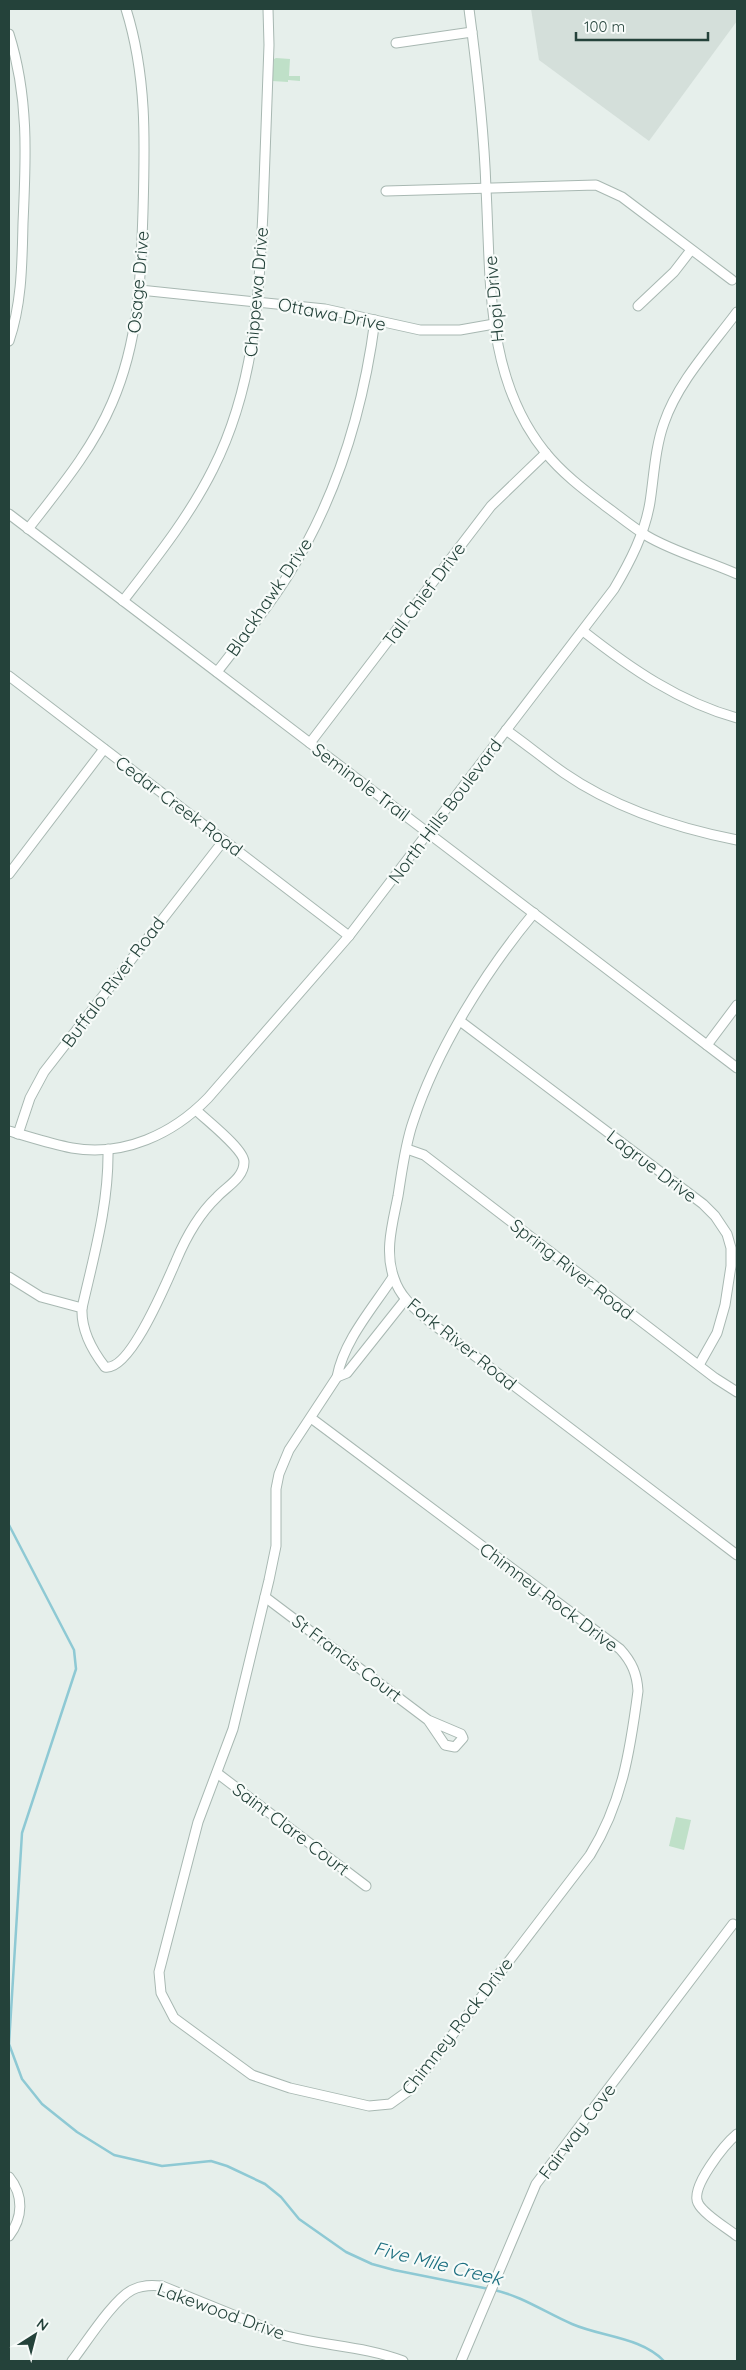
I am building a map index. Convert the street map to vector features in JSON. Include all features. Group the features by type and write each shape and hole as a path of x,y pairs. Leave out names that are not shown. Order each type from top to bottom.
{"street":[{"name":"Osage Drive","path":"28,529 92,442 111,405 132,342 140,290 145,115 135,44 126,9"},
{"name":"Chippewa Drive","path":"123,601 185,518 214,469 230,430 245,382 255,333 258,301 269,45 268,9"},
{"name":"Hopi Drive","path":"469,9 480,94 494,324 503,370 511,394 527,426 546,452 574,481 642,533 658,542 737,574"},
{"path":"396,43 472,32"},
{"path":"9,34 24,98 26,155 20,294 9,341"},
{"path":"386,191 596,185 622,197 732,280"},
{"path":"638,306 674,272 691,250"},
{"name":"Ottawa Drive","path":"140,290 325,309 405,328 441,331 494,324"},
{"name":"North Hills Boulevard","path":"9,1131 71,1148 108,1149 140,1142 163,1133 196,1110 349,936 614,589 642,533 650,503 660,436 668,412 682,386 737,312"},
{"name":"Blackhawk Drive","path":"217,672 286,577 329,498 351,439 360,408 375,320"},
{"name":"Tall Chief Drive","path":"310,743 490,506 546,452"},
{"name":"Seminole Trail","path":"9,514 737,1068"},
{"path":"583,631 624,662 666,688 704,707 737,718"},
{"name":"Cedar Creek Road","path":"9,676 349,936"},
{"path":"506,730 565,774 608,799 656,820 737,840"},
{"path":"9,874 104,749"},
{"name":"Buffalo River Road","path":"18,1134 30,1098 44,1072 224,840"},
{"name":"Fork River Road","path":"534,913 497,961 460,1021 425,1088 412,1123 390,1234 389,1250 393,1277 405,1300 454,1341 737,1555"},
{"path":"707,1045 737,1005"},
{"name":"Lagrue Drive","path":"460,1021 703,1204 722,1225 731,1248 730,1277 715,1340 699,1365"},
{"path":"108,1149 106,1203 82,1308 84,1330 105,1367 117,1365 132,1348 152,1312 187,1237 208,1206 235,1180 243,1169 244,1158 238,1148 196,1110"},
{"name":"Spring River Road","path":"407,1149 424,1155 737,1392"},
{"path":"9,1277 41,1297 82,1308"},
{"name":"Chimney Rock Drive","path":"311,1418 625,1655 634,1668 638,1691 622,1788 604,1833 590,1855 411,2089 390,2104 369,2106 290,2088 252,2075 181,2024 165,2004 159,1981 160,1962 198,1822 233,1729 265,1597 276,1546 276,1489 279,1474 289,1450 337,1377 339,1367 354,1336 393,1277"},
{"name":"Chimney Rock Drive","path":"337,1377 347,1373 405,1300"},
{"name":"St Francis Court","path":"265,1597 428,1720"},
{"name":"Saint Clare Court","path":"217,1773 366,1886"},
{"name":"Fairway Cove","path":"461,2361 536,2184 733,1924"},
{"path":"737,2134 729,2141 700,2182 696,2192 700,2206 737,2236"},
{"path":"9,2178 19,2198 20,2210 18,2222 9,2236"},
{"name":"Lakewood Drive","path":"72,2361 119,2300 134,2289 149,2285 162,2286 283,2335 302,2340 368,2350 402,2361"}],"shaded area":[{"path":"531,9 737,9 737,21 649,141 539,60"}],"green space":[{"path":"274,59 290,59 289,76 300,76 300,81 272,81"},
{"path":"676,1817 691,1820 684,1850 669,1846"}],"waterway":[{"name":"Five Mile Creek","path":"9,1525 74,1650 76,1669 22,1833 9,2044 22,2079 42,2104 77,2132 114,2155 162,2166 211,2161 227,2166 265,2184 281,2197 299,2219 346,2252 372,2264 394,2270 489,2289"},
{"name":"Five Mile Creek","path":"494,2290 524,2300 572,2324 633,2342 655,2353 664,2361"}]}
